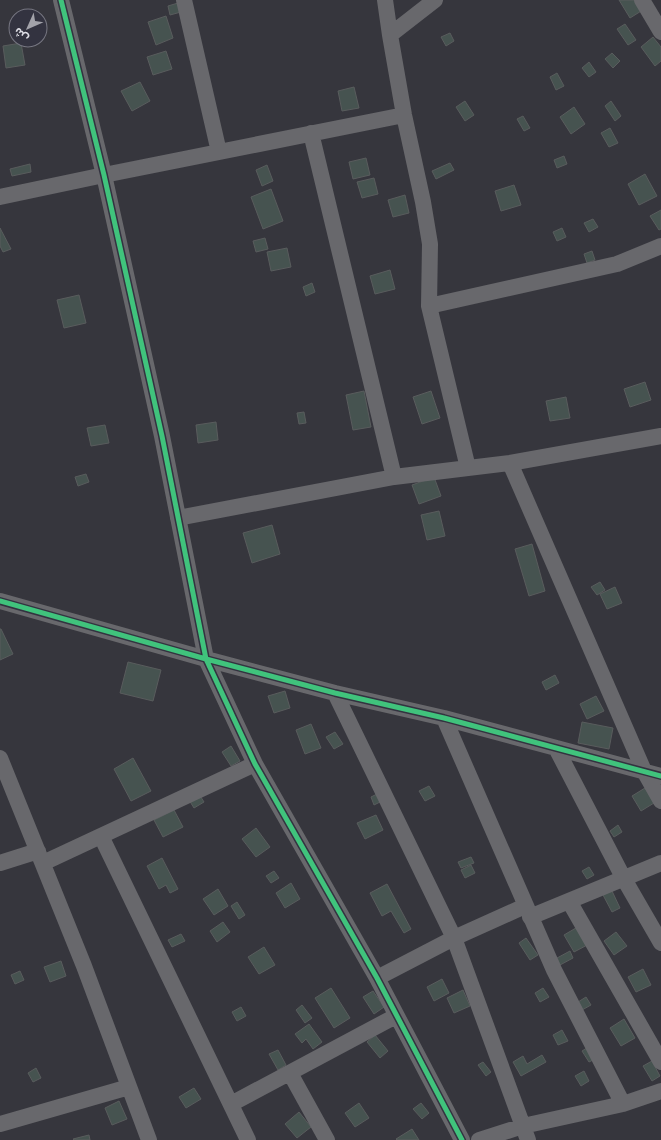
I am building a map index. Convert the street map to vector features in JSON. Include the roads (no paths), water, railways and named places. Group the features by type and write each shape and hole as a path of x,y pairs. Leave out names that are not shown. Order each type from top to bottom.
{"street":[{"path":"61,0 104,175 162,436 206,659 255,764 377,978 462,1140"},
{"path":"184,0 218,152"},
{"path":"385,0 404,115 423,202 430,244 430,306 468,468"},
{"path":"390,35 435,0"},
{"path":"642,0 661,32"},
{"path":"0,197 404,115"},
{"path":"310,134 394,477"},
{"path":"430,306 617,264 661,246"},
{"path":"178,518 394,477 510,463 661,436"},
{"path":"510,463 644,771 661,801"},
{"path":"0,602 335,693 444,718 661,776"},
{"path":"335,693 454,938 525,1133"},
{"path":"444,718 527,912 554,970 623,1104"},
{"path":"556,748 624,879 661,944"},
{"path":"0,758 84,966 149,1140"},
{"path":"0,863 40,857 100,836 255,764"},
{"path":"100,836 248,1140"},
{"path":"377,978 454,938 527,912 569,901 661,863"},
{"path":"569,901 661,1062"},
{"path":"231,1104 396,1016"},
{"path":"290,1073 327,1140"},
{"path":"0,1124 129,1087"},
{"path":"480,1140 525,1133 623,1104 661,1091"}]}
